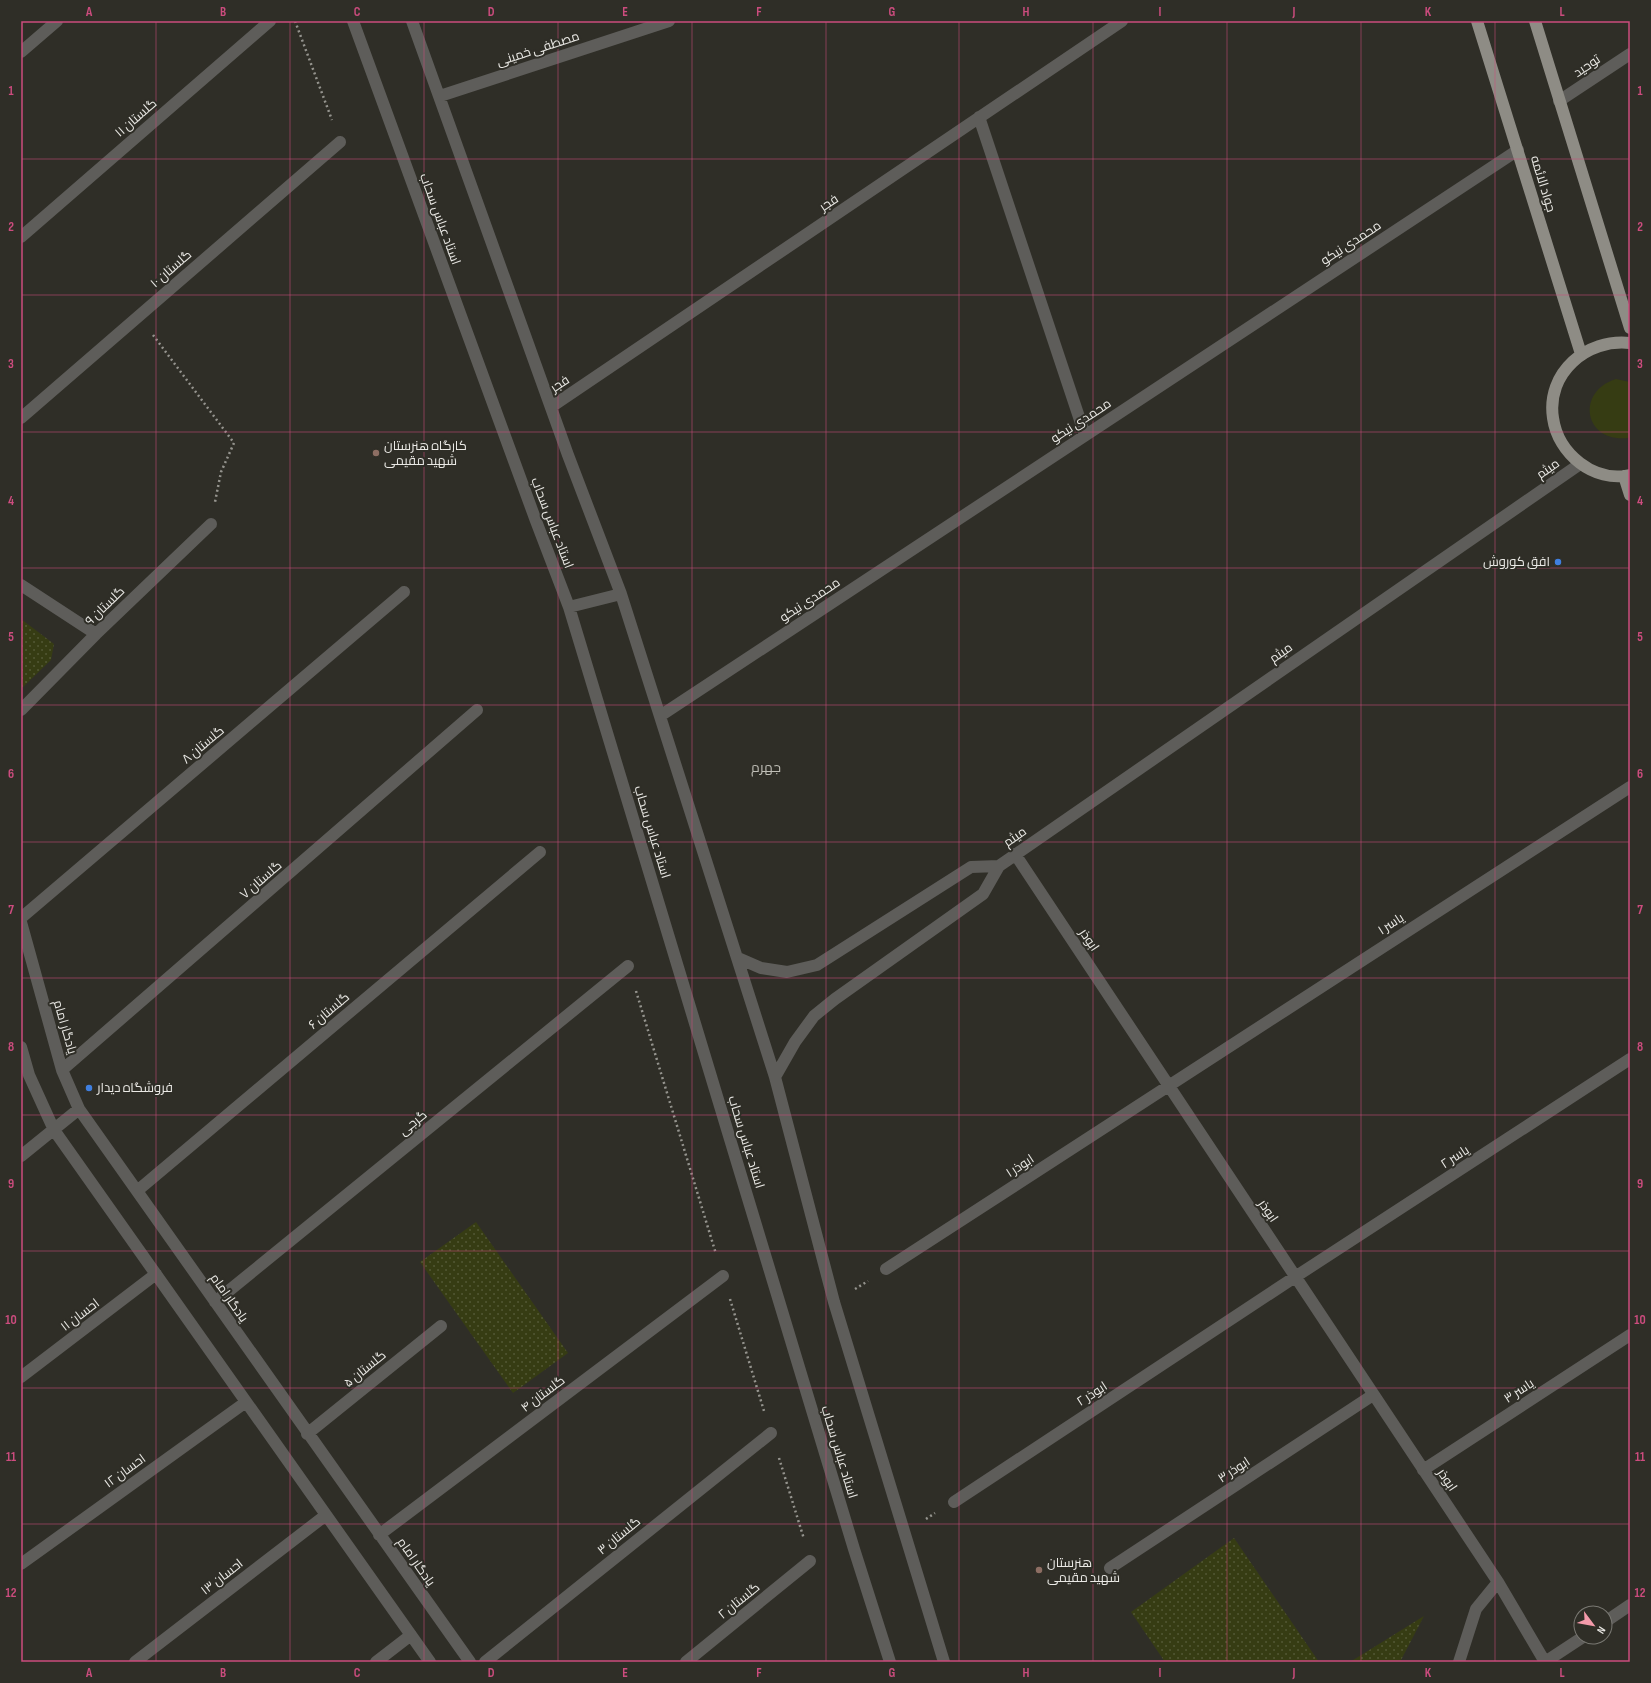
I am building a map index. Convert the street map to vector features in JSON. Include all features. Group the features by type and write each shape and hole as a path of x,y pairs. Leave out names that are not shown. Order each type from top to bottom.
{"main road":[{"name":"جواد الائمه","path":"1478,21 1581,354"},
{"path":"1535,21 1630,328"},
{"path":"1630,343 1607,343 1593,347 1581,354 1567,367 1558,382 1553,400 1553,418 1558,436 1567,451 1580,464 1601,474 1627,476 1630,495"}],"street":[{"path":"21,52 57,21"},
{"name":"گلستان ۱۱","path":"21,237 270,21"},
{"name":"استاد عباس سحاب","path":"353,21 569,607 854,1549 890,1662"},
{"path":"412,21 551,408 621,594 775,1077 834,1302 944,1662"},
{"name":"مصطفی خمینی","path":"440,96 669,21"},
{"name":"فجر","path":"551,408 1122,21"},
{"name":"توحید","path":"1559,101 1630,54"},
{"path":"979,118 1085,435"},
{"name":"گلستان ۱۰","path":"21,418 138,315 340,142"},
{"name":"محمدی نیکو","path":"660,716 1518,150"},
{"name":"میثم","path":"775,1077 795,1042 814,1016 835,999 983,894 998,866 1580,464"},
{"name":"گلستان ۹","path":"21,710 96,634 211,524"},
{"path":"21,585 96,634"},
{"name":"گلستان ۸","path":"21,918 404,592"},
{"path":"569,607 621,594"},
{"name":"گلستان ۷","path":"62,1070 477,710"},
{"name":"یاسر ۱","path":"1168,1086 1630,786"},
{"name":"گلستان ۶","path":"137,1191 540,852"},
{"name":"ابوذر","path":"1015,854 1498,1582 1545,1662"},
{"name":"میثم","path":"738,958 761,968 787,972 818,965 972,867 998,866"},
{"name":"یادگار امام","path":"21,922 62,1070 79,1109 307,1434 470,1662"},
{"name":"گرجی","path":"215,1302 628,966"},
{"path":"21,1047 29,1075 54,1130 430,1662"},
{"name":"یاسر ۲","path":"1295,1277 1630,1060"},
{"name":"ابوذر ۱","path":"886,1269 1168,1086"},
{"path":"21,1156 79,1109"},
{"name":"احسان ۱۱","path":"21,1377 156,1274"},
{"name":"گلستان ۴","path":"379,1535 723,1276"},
{"name":"ابوذر ۲","path":"954,1502 1295,1277"},
{"name":"گلستان ۵","path":"307,1434 441,1326"},
{"name":"یاسر ۳","path":"1423,1470 1630,1335"},
{"name":"ابوذر ۳","path":"1110,1568 1373,1395"},
{"name":"احسان ۱۲","path":"21,1564 246,1402"},
{"name":"گلستان ۳","path":"485,1662 771,1433"},
{"name":"احسان ۱۳","path":"135,1662 326,1515"},
{"name":"گلستان ۲","path":"686,1662 810,1561"},
{"path":"1459,1662 1476,1609 1498,1582"},
{"path":"1613,1617 1630,1605"},
{"path":"376,1662 411,1635"},
{"path":"1545,1662 1573,1643"}],"path":[{"path":"296,21 340,142"},
{"path":"138,315 234,443 221,472 211,524"},
{"path":"834,1302 886,1269"},
{"path":"904,1533 954,1502"}],"green space":[{"path":"1616,379 1630,382 1630,437 1628,438 1613,437 1602,433 1594,425 1590,415 1590,405 1594,394 1603,385"},
{"path":"21,619 54,644 51,660 21,689"},
{"path":"476,1222 568,1353 513,1393 420,1262"},
{"path":"1234,1538 1319,1662 1165,1662 1131,1612"},
{"path":"1424,1616 1400,1662 1350,1662"}],"place":[{"name":"کارگاه هنرستان شهید مقیمی","path":"376,453"},
{"name":"افق کوروش","path":"1558,562"},
{"name":"فروشگاه دیدار","path":"89,1088"},
{"name":"هنرستان شهید مقیمی","path":"1039,1570"}],"district":[{"name":"جهرم","path":"766,767"}]}
